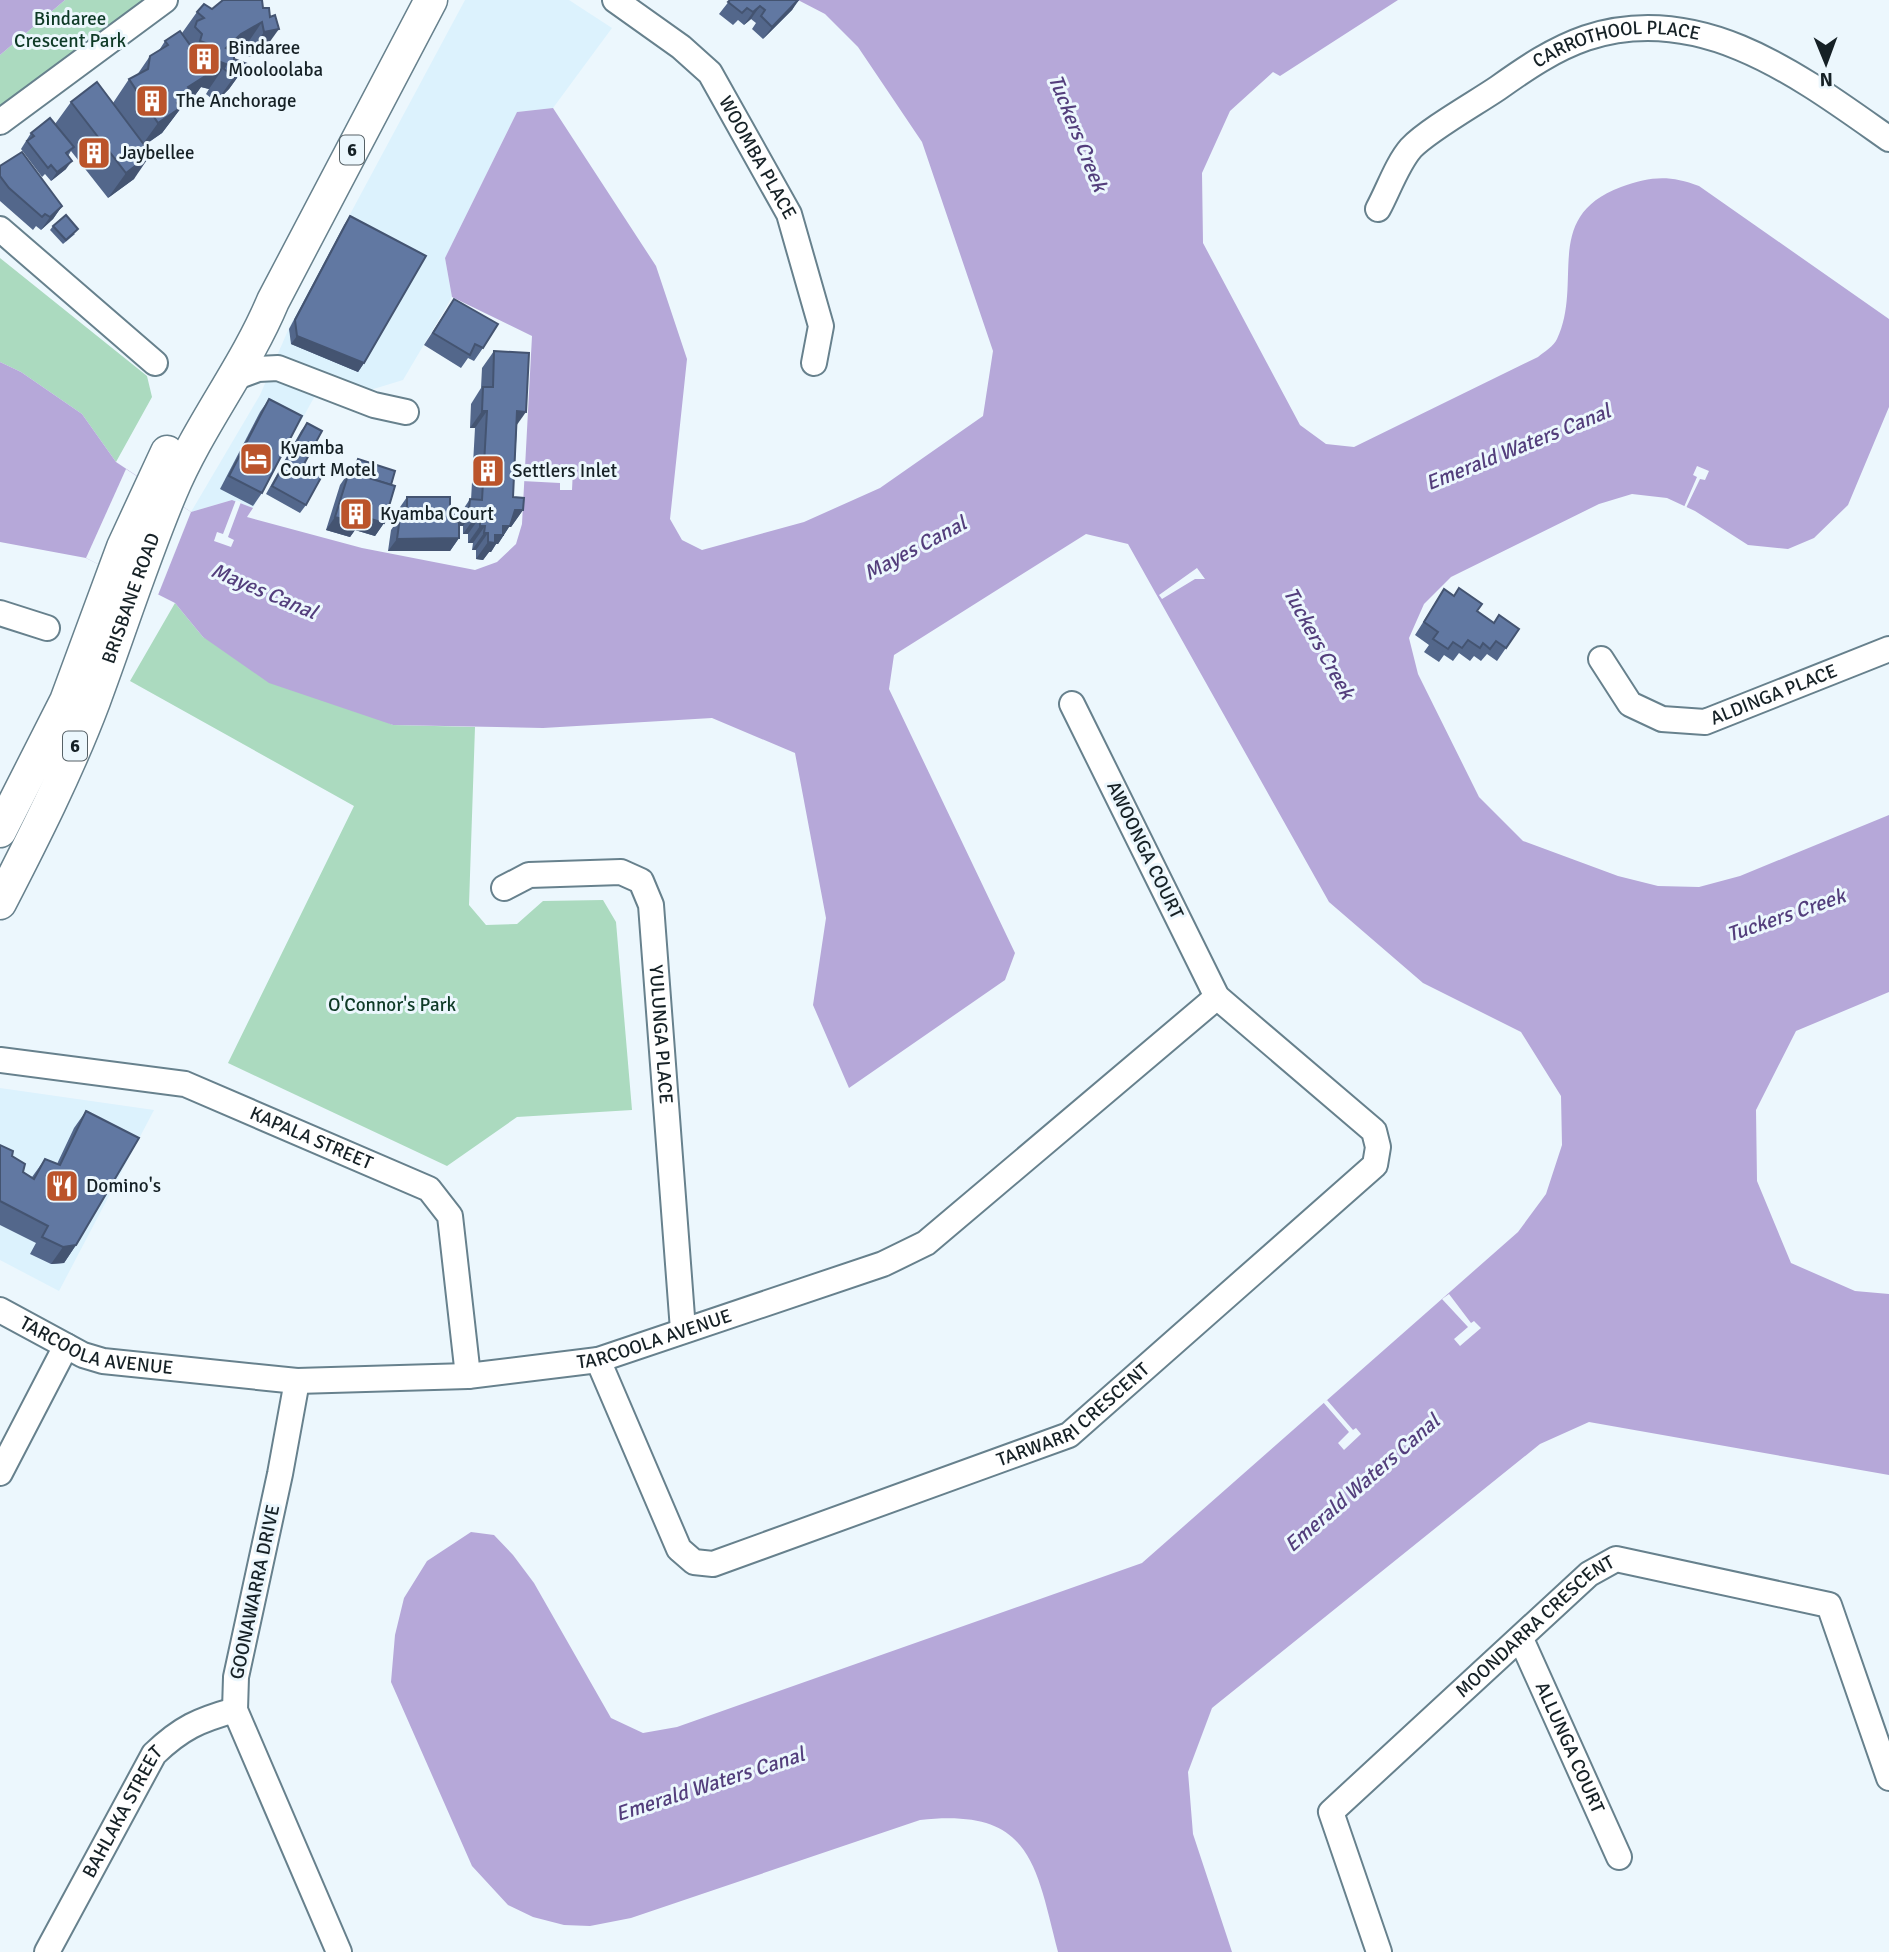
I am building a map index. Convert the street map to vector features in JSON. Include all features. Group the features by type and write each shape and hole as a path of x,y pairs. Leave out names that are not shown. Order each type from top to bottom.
{"main road":[{"name":"BRISBANE ROAD","path":"162,486 255,341 269,309 431,0"},
{"name":"BRISBANE ROAD","path":"0,831 124,578 209,383 269,309"},
{"name":"BRISBANE ROAD","path":"0,903 67,766 93,702 124,578"}],"street":[{"path":"0,122 165,0"},
{"name":"WOOMBA PLACE","path":"615,0 681,47 710,73 789,214 821,326 814,363"},
{"name":"CARROTHOOL PLACE","path":"1378,209 1411,149 1538,60 1587,37 1630,28 1688,30 1732,40 1777,63 1889,139"},
{"path":"0,229 155,363"},
{"path":"269,309 269,345 285,370"},
{"path":"231,379 258,369 285,370 374,405 406,412"},
{"path":"0,612 47,628"},
{"name":"ALDINGA PLACE","path":"1601,659 1630,704 1662,719 1705,722 1889,649"},
{"name":"AWOONGA COURT","path":"1072,704 1217,997"},
{"name":"YULUNGA PLACE","path":"503,888 529,875 621,872 641,881 651,905 683,1330"},
{"name":"TARCOOLA AVENUE","path":"0,1310 83,1355 113,1363 296,1381 468,1376 598,1360 883,1264 926,1243 1217,997"},
{"name":"TARWARRI CRESCENT","path":"598,1360 679,1549 694,1562 713,1564 1069,1434 1375,1165 1378,1147 1374,1131 1217,997"},
{"name":"KAPALA STREET","path":"0,1060 185,1084 429,1189 450,1216 468,1376"},
{"path":"0,1473 66,1346"},
{"name":"GOONAWARRA DRIVE","path":"296,1381 280,1474 236,1676 235,1710 339,1952"},
{"name":"MOONDARRA CRESCENT","path":"1379,1952 1331,1812 1589,1574 1616,1559 1829,1605 1889,1778"},
{"name":"ALLUNGA COURT","path":"1521,1639 1619,1857"},
{"name":"BAHLAKA STREET","path":"47,1952 154,1754 174,1734 197,1721 235,1710"}],"shaded area":[{"path":"465,0 569,0 612,28 553,108 517,112 445,258 452,297 403,380 367,391 327,374 253,508 232,500 191,512 260,395 289,328"},
{"path":"0,1088 154,1110 59,1291 0,1260"}],"green space":[{"name":"Bindaree Crescent Park","path":"65,0 151,0 0,113 0,55"},
{"path":"0,258 147,376 152,397 116,462 82,414 21,372 0,362"},
{"name":"O'Connor's Park","path":"175,603 203,637 393,725 475,727 469,905 486,925 517,924 543,901 603,900 616,922 632,1110 517,1117 447,1166 228,1063 354,806 130,681"}],"water":[{"path":"0,0 65,0 0,55"},
{"path":"798,0 1398,0 1280,76 1273,72 1230,111 1202,173 1203,243 1300,425 1326,444 1354,447 1538,357 1549,349 1557,339 1564,317 1569,253 1573,233 1581,215 1596,200 1621,187 1642,181 1660,178 1699,186 1889,319 1889,407 1848,505 1814,538 1788,549 1748,545 1695,511 1667,498 1632,494 1599,504 1451,577 1424,604 1409,638 1418,674 1479,797 1523,841 1618,876 1658,886 1699,887 1740,876 1889,815 1889,992 1796,1031 1756,1110 1757,1181 1791,1263 1855,1291 1889,1294 1889,1475 1589,1422 1540,1444 1212,1708 1188,1772 1193,1834 1232,1952 1058,1952 1042,1892 1022,1848 1006,1833 985,1823 957,1819 920,1820 631,1918 590,1926 564,1925 533,1917 508,1905 472,1866 391,1682 395,1635 404,1598 427,1561 471,1532 494,1535 513,1555 534,1583 611,1718 643,1733 677,1727 1142,1563 1518,1232 1546,1194 1562,1145 1561,1096 1521,1032 1423,983 1329,902 1128,544 1086,534 894,655 889,689 1015,953 1005,980 849,1088 813,1005 826,918 795,753 712,718 543,728 393,725 269,683 203,637 175,603 86,558 0,542 0,362 21,372 82,414 116,462 191,512 232,500 253,508 247,517 362,548 475,570 497,562 516,544 522,524 532,336 452,297 445,258 517,112 553,108 656,266 687,359 670,519 682,540 702,550 804,522 880,488 983,416 993,351 922,142 858,47 825,14"}],"pier":[{"path":"1697,466 1709,471 1705,480 1700,479 1686,508 1684,507 1697,477 1693,475"},
{"path":"126,469 191,512 158,595 86,558"},
{"path":"561,469 573,469 572,490 560,490 560,483 522,481 522,474 560,476"},
{"path":"236,500 241,502 228,537 234,540 231,547 214,541 217,532 223,534"},
{"path":"1197,568 1205,579 1195,579 1162,599 1159,595"},
{"path":"1449,1294 1471,1323 1474,1321 1481,1328 1460,1346 1454,1339 1468,1327 1442,1299"},
{"path":"1327,1400 1353,1430 1356,1428 1361,1434 1344,1450 1338,1443 1349,1432 1323,1402"}],"building":[{"path":"223,0 262,0 263,8 269,8 270,17 275,15 279,29 264,32 262,22 241,34 226,48 234,52 234,59 247,64 234,77 224,69 226,64 218,61 217,55 211,52 211,45 200,41 202,34 195,27 197,21 204,18 197,12 204,4 212,9"},
{"path":"798,0 772,27 761,16 765,10 760,6 753,12 747,8 742,13 728,2"},
{"path":"180,31 210,73 188,87 192,93 177,103 180,108 158,123 129,79 148,69 150,56 168,45 165,41"},
{"path":"97,82 151,154 126,173 71,102"},
{"path":"50,118 74,147 66,153 72,161 57,172 51,165 48,168 27,141 34,136 31,133"},
{"path":"22,152 62,206 50,217 45,214 42,217 9,188 0,176 0,166"},
{"path":"66,215 78,229 66,240 53,226"},
{"path":"350,216 426,256 364,363 297,336 295,320"},
{"path":"454,299 498,324 483,348 475,344 470,355 433,333"},
{"name":"Settlers Inlet","path":"494,351 529,353 526,412 517,411 513,497 524,498 523,510 515,510 510,526 503,526 503,535 495,535 495,543 488,542 488,533 484,533 485,526 480,526 480,517 475,517 475,509 469,509 470,499 482,500 487,411 482,411 483,387 493,387"},
{"name":"Kyamba Court Motel","path":"269,399 302,416 262,493 229,476"},
{"path":"307,423 322,431 304,464 323,474 306,505 272,486"},
{"path":"358,459 395,471 391,485 353,473"},
{"path":"349,472 395,486 384,523 361,516 359,524 335,517"},
{"path":"407,497 450,497 450,511 454,511 454,522 459,522 459,538 397,539 400,517 407,517"},
{"path":"1459,588 1482,604 1477,611 1494,623 1499,615 1519,629 1506,648 1496,641 1490,649 1483,643 1480,648 1468,640 1462,648 1453,642 1448,649 1433,639 1438,632 1424,622 1444,589 1454,596"},
{"path":"86,1111 139,1138 76,1245 63,1247 42,1237 48,1226 0,1201 0,1145 13,1151 12,1156 25,1164 23,1172 34,1179 45,1159 60,1165"}],"place":[{"name":"Bindaree Mooloolaba","path":"204,59"},
{"name":"The Anchorage","path":"152,101"},
{"name":"Jaybellee","path":"94,153"},
{"name":"Kyamba Court Motel","path":"256,459"},
{"name":"Settlers Inlet","path":"488,471"},
{"name":"Kyamba Court","path":"356,514"},
{"name":"Domino's","path":"62,1186"}],"water label":[{"name":"Tuckers Creek","path":"1078,133"},
{"name":"Emerald Waters Canal","path":"1518,447"},
{"name":"Mayes Canal","path":"915,548"},
{"name":"Mayes Canal","path":"264,591"},
{"name":"Tuckers Creek","path":"1319,643"},
{"name":"Tuckers Creek","path":"1786,915"},
{"name":"Emerald Waters Canal","path":"1362,1483"},
{"name":"Emerald Waters Canal","path":"710,1784"}]}
